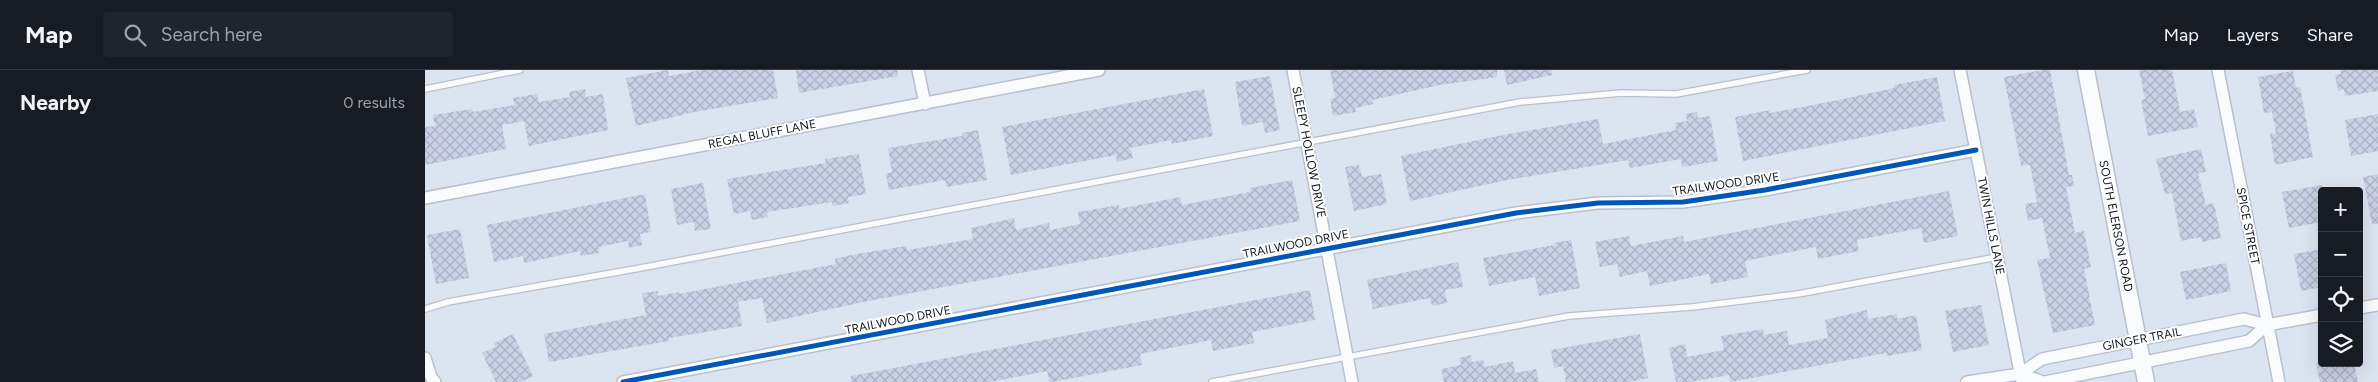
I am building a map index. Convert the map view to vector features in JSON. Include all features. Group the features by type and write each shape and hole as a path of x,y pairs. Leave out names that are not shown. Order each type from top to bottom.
{"street":[{"path":"918,70 925,104"},
{"name":"REGAL BLUFF LANE","path":"425,198 1099,70"},
{"name":"SLEEPY HOLLOW DRIVE","path":"1293,70 1352,382"},
{"name":"TWIN HILLS LANE","path":"1960,70 2021,378"},
{"name":"SOUTH ELERSON ROAD","path":"2086,70 2146,382"},
{"name":"SPICE STREET","path":"2218,70 2279,382"},
{"name":"TRAILWOOD DRIVE","path":"623,382 1516,213 1598,202 1683,202 1765,190 1976,150"},
{"path":"2363,307 2378,305"},
{"name":"GINGER TRAIL","path":"2021,378 2043,359 2245,319 2267,324 2318,316"},
{"name":"GINGER TRAIL","path":"1967,382 2021,378 2044,382 2142,364 2249,341 2267,324"},
{"path":"425,358 431,377 435,382"}],"lane":[{"path":"425,89 520,70"},
{"path":"425,309 448,302 645,267 1520,102 1621,93 1676,94 1807,70"},
{"path":"1211,382 1569,316 1692,307 1798,294 1997,257"}],"building":[{"path":"668,70 669,76 702,70 773,70 778,98 694,112 636,126 626,78"},
{"path":"796,70 897,70 898,76 799,93"},
{"path":"1330,70 1497,70 1497,77 1440,85 1372,100 1373,104 1355,108 1356,112 1333,116 1330,99 1335,98"},
{"path":"1504,70 1551,70 1552,75 1507,85"},
{"path":"2050,70 2069,175 2072,175 2074,186 2066,187 2075,233 2084,231 2091,267 2084,269 2095,325 2053,333 2037,260 2050,258 2042,218 2028,221 2025,204 2037,202 2030,165 2021,166 2004,77"},
{"path":"2139,70 2172,70 2180,112 2194,109 2198,127 2148,136 2141,100 2145,99"},
{"path":"2340,70 2378,70 2378,91 2345,96 2344,89 2338,91 2335,75 2341,74"},
{"path":"2293,71 2296,88 2300,87 2313,157 2275,165 2270,134 2276,133 2272,112 2264,113 2258,77"},
{"path":"1270,76 1280,130 1265,133 1263,122 1242,126 1235,82"},
{"path":"1937,77 1945,121 1743,161 1735,117 1770,110 1770,113 1839,100 1894,88 1894,85"},
{"path":"585,89 586,97 603,94 608,130 529,146 524,121 502,125 506,149 425,165 425,127 435,126 433,115 472,109 473,112 515,105 513,98 537,94 539,102 570,97 569,92"},
{"path":"1204,89 1213,136 1172,144 1171,140 1130,148 1133,158 1117,162 1116,155 1011,175 1002,127"},
{"path":"1697,112 1698,118 1710,116 1718,161 1682,167 1681,159 1630,168 1628,160 1507,180 1410,201 1401,156 1508,134 1598,119 1603,144 1676,130 1675,123 1687,121 1686,114"},
{"path":"2378,114 2378,151 2351,156 2345,120"},
{"path":"978,130 987,180 946,187 945,180 889,190 886,174 892,172 888,148 962,136 962,133"},
{"path":"2201,149 2206,172 2198,173 2206,205 2214,203 2221,238 2202,242 2201,237 2181,241 2172,193 2165,194 2156,159"},
{"path":"859,154 866,194 848,197 849,203 833,206 832,202 767,212 768,217 752,220 750,211 734,214 727,179 826,163 825,159"},
{"path":"1359,165 1362,177 1381,174 1387,204 1354,211 1345,167"},
{"path":"2378,174 2378,224 2372,224 2363,177"},
{"path":"1292,180 1300,221 863,302 767,323 762,298 738,302 742,326 669,338 669,341 549,362 544,334 646,315 642,293 658,291 658,296 679,292 679,294 836,264 835,259 851,255 906,246 907,250 973,239 971,228 1014,218 1016,230 1049,223 1050,230 1080,224 1078,212 1119,205 1119,209 1180,197 1182,205 1250,192 1250,188"},
{"path":"703,183 711,229 695,231 694,222 677,225 671,189"},
{"path":"2322,185 2322,187 2318,187 2318,223 2289,228 2282,192"},
{"path":"1949,191 1958,236 1924,243 1921,228 1857,240 1859,251 1818,259 1816,247 1745,261 1748,277 1711,284 1709,274 1650,286 1647,271 1620,277 1617,264 1600,267 1595,242 1629,236 1631,246 1683,236 1684,242"},
{"path":"645,194 651,232 640,234 642,245 629,248 628,241 598,247 599,253 581,256 580,251 524,263 523,256 494,262 487,225"},
{"path":"460,229 469,278 436,284 427,235"},
{"path":"1571,240 1580,288 1539,296 1535,277 1489,286 1483,258 1555,245 1554,243"},
{"path":"2318,250 2318,288 2301,291 2294,254"},
{"path":"1458,262 1463,287 1445,290 1447,303 1432,306 1430,298 1373,309 1367,280"},
{"path":"2226,263 2231,291 2186,300 2180,272"},
{"path":"1310,290 1315,320 1252,332 1254,343 1213,351 1211,340 1140,354 1142,365 1052,382 1050,382 1047,371 990,382 851,382 851,376"},
{"path":"1981,305 1989,345 1953,352 1945,311"},
{"path":"1867,310 1868,319 1897,314 1897,319 1916,315 1922,350 1887,356 1886,353 1730,382 1729,375 1690,382 1676,382 1669,348 1685,344 1687,357 1724,350 1721,336 1763,329 1764,335 1787,331 1789,345 1828,338 1825,320"},
{"path":"513,334 533,376 521,382 496,382 482,353 495,347 494,343"},
{"path":"1640,334 1648,378 1629,382 1566,382 1563,366 1554,368 1551,350"},
{"path":"1471,355 1472,362 1483,360 1485,367 1513,361 1515,373 1536,369 1539,382 1444,382 1441,369 1461,365 1459,358"},
{"path":"2316,363 2318,363 2318,367 2355,367 2358,382 2320,382"}],"cycle path":[{"path":"623,382 1516,213 1598,203 1683,202 1765,190 1976,150"}]}
